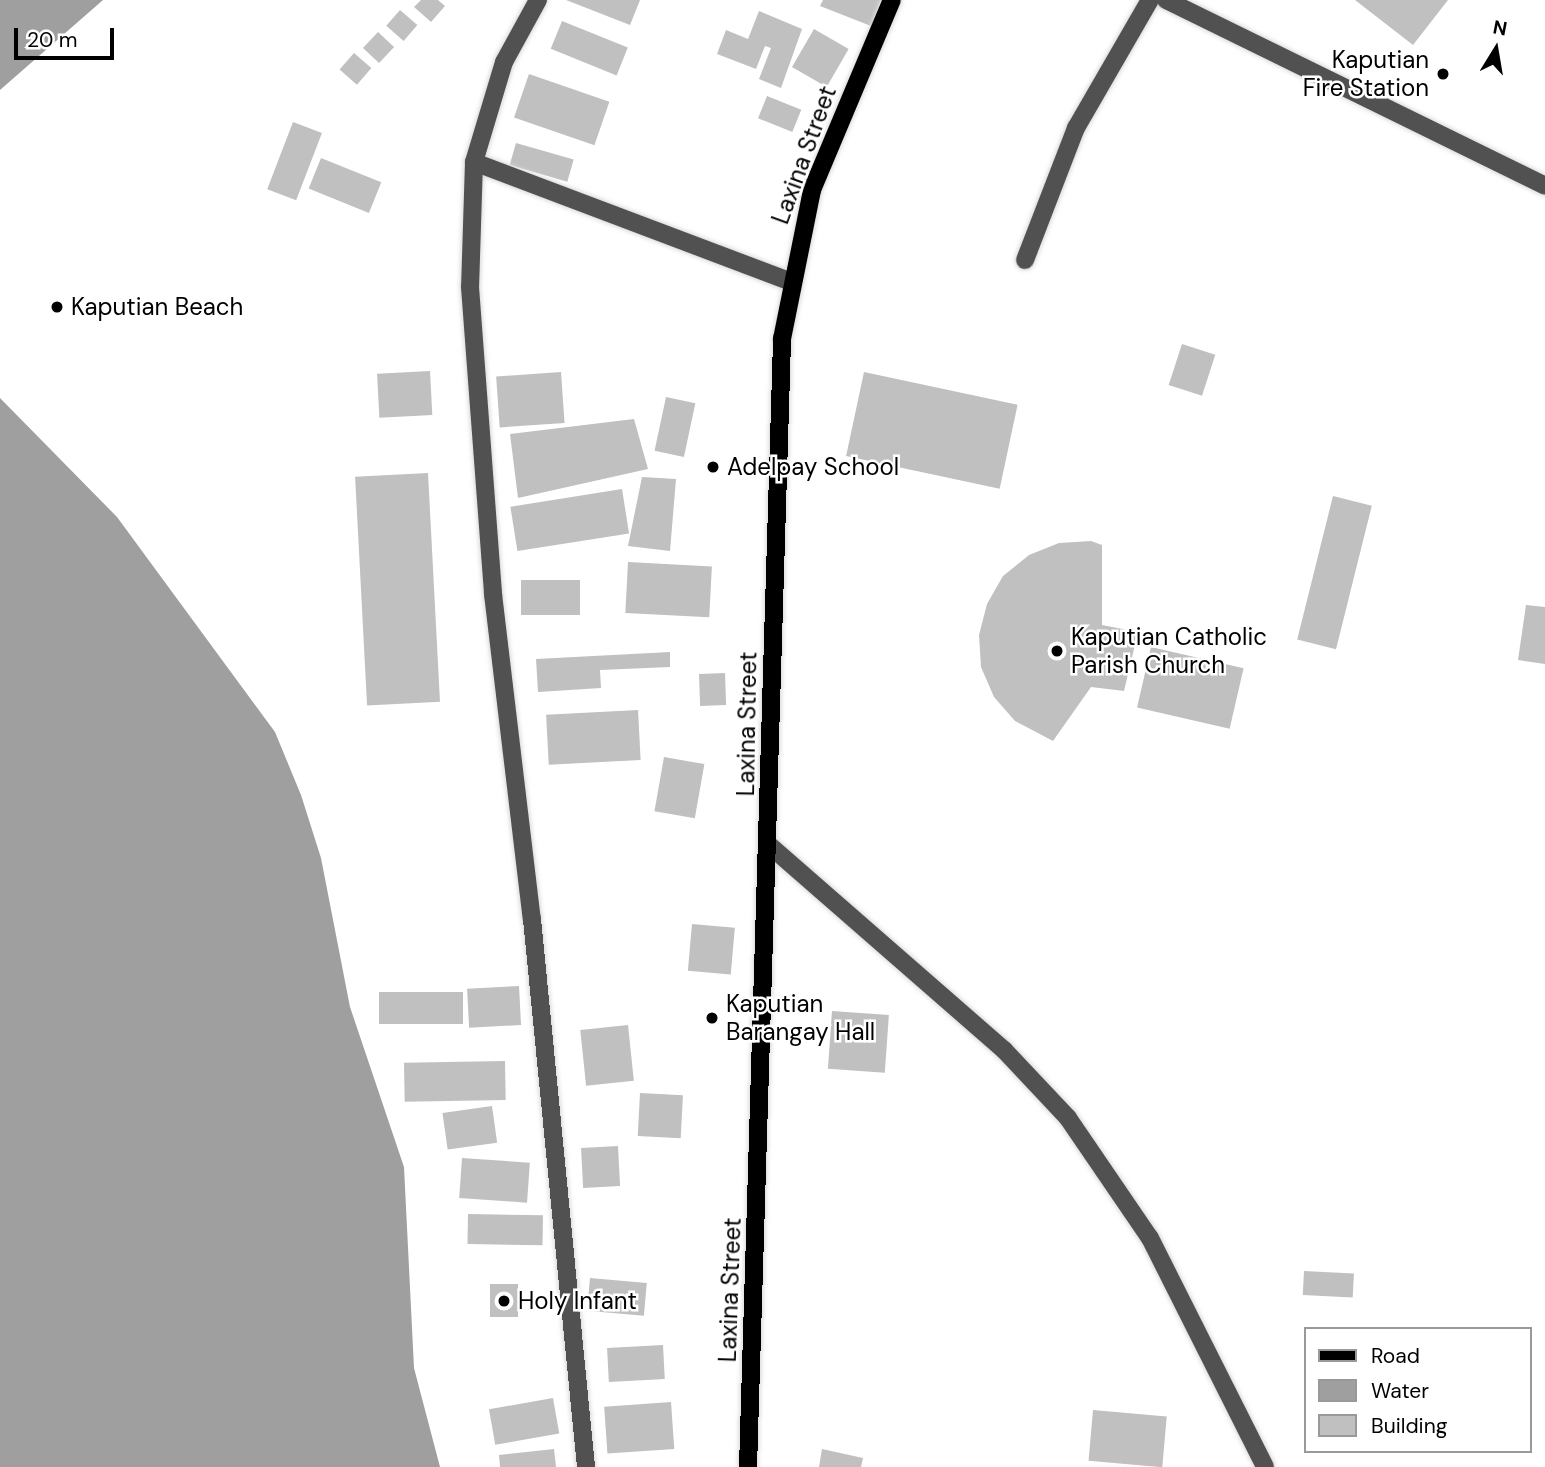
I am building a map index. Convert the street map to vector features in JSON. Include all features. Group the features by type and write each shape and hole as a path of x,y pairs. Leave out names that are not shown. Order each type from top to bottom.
{"main road":[{"name":"Laxina Street","path":"748,1467 769,845 777,402 791,282 812,190 892,0"}],"street":[{"path":"538,0 504,62 474,162 469,225 480,448 586,1467"},
{"path":"1025,260 1076,128 1150,0"},
{"path":"1166,0 1545,186"},
{"path":"474,162 791,282"},
{"path":"769,845 1004,1050 1068,1118 1150,1238 1265,1467"}],"water":[{"path":"0,0 103,0 0,90"},
{"path":"0,398 117,517 275,732 301,795 321,858 350,1007 404,1167 414,1368 440,1467 0,1467"}],"building":[{"path":"421,0 438,0 445,6 431,22 414,7"},
{"path":"566,0 640,0 630,25"},
{"path":"823,0 881,0 871,26 820,6"},
{"path":"1355,0 1448,0 1413,45"},
{"path":"400,10 417,25 404,41 386,26"},
{"path":"759,11 802,29 781,88 759,79 771,48 765,46 756,69 717,54 726,30 748,39"},
{"path":"562,21 628,48 617,75 551,49"},
{"path":"814,29 849,49 827,87 792,67"},
{"path":"378,32 394,47 379,63 363,48"},
{"path":"354,53 371,68 357,85 340,70"},
{"path":"529,74 609,102 594,145 514,117"},
{"path":"767,96 801,110 792,132 758,118"},
{"path":"293,122 322,133 296,200 267,189"},
{"path":"516,143 574,160 567,182 510,165"},
{"path":"321,158 381,182 369,213 309,189"},
{"path":"1182,344 1215,355 1202,396 1169,385"},
{"path":"430,371 432,415 379,418 377,374"},
{"path":"561,372 565,423 500,427 496,377"},
{"path":"864,372 1018,405 1000,489 846,456"},
{"path":"666,397 695,403 684,457 655,451"},
{"path":"634,419 648,469 518,498 510,434"},
{"path":"428,473 440,702 367,706 355,477"},
{"path":"642,477 676,479 670,551 628,546"},
{"path":"622,489 629,533 517,551 510,507"},
{"path":"1333,496 1372,506 1336,649 1297,640"},
{"name":"Kaputian Catholic Parish Church","path":"1091,541 1102,545 1102,625 1138,632 1124,691 1091,687 1053,741 1015,721 994,697 981,667 979,635 987,604 1003,576 1029,555 1059,543"},
{"path":"628,562 712,566 709,617 625,613"},
{"path":"521,580 580,580 580,615 521,615"},
{"path":"1526,605 1545,607 1545,664 1518,660"},
{"path":"1151,647 1244,668 1230,729 1137,707"},
{"path":"670,652 670,667 600,670 601,688 538,692 536,659"},
{"path":"725,673 726,705 700,706 699,674"},
{"path":"638,710 641,760 549,765 546,715"},
{"path":"664,757 704,764 695,818 654,811"},
{"path":"692,924 735,928 731,975 688,971"},
{"path":"519,986 521,1025 469,1028 467,989"},
{"path":"379,992 463,992 463,1024 379,1024"},
{"path":"832,1011 889,1015 885,1073 828,1069"},
{"path":"628,1025 634,1081 586,1086 580,1030"},
{"path":"505,1061 506,1100 405,1102 404,1063"},
{"path":"640,1093 683,1095 681,1138 638,1136"},
{"path":"492,1106 497,1143 448,1150 442,1113"},
{"path":"618,1146 620,1186 583,1188 581,1148"},
{"path":"462,1158 530,1163 527,1203 459,1198"},
{"path":"468,1214 543,1215 542,1245 467,1244"},
{"path":"1304,1271 1354,1274 1353,1298 1303,1295"},
{"path":"590,1278 647,1283 644,1316 587,1311"},
{"name":"Holy Infant","path":"490,1284 518,1284 518,1317 490,1317"},
{"path":"663,1345 665,1379 609,1382 607,1348"},
{"path":"553,1398 559,1433 495,1445 489,1409"},
{"path":"671,1402 674,1449 607,1454 604,1407"},
{"path":"1093,1410 1167,1416 1162,1467 1089,1461"},
{"path":"554,1449 556,1467 500,1467 499,1455"},
{"path":"822,1449 863,1458 861,1467 819,1467"}],"place":[{"name":"Kaputian Fire Station","path":"1443,74"},
{"name":"Kaputian Beach","path":"57,307"},
{"name":"Adelpay School","path":"713,467"},
{"name":"Kaputian Catholic Parish Church","path":"1057,651"},
{"name":"Kaputian Barangay Hall","path":"712,1018"},
{"name":"Holy Infant","path":"504,1301"}]}
